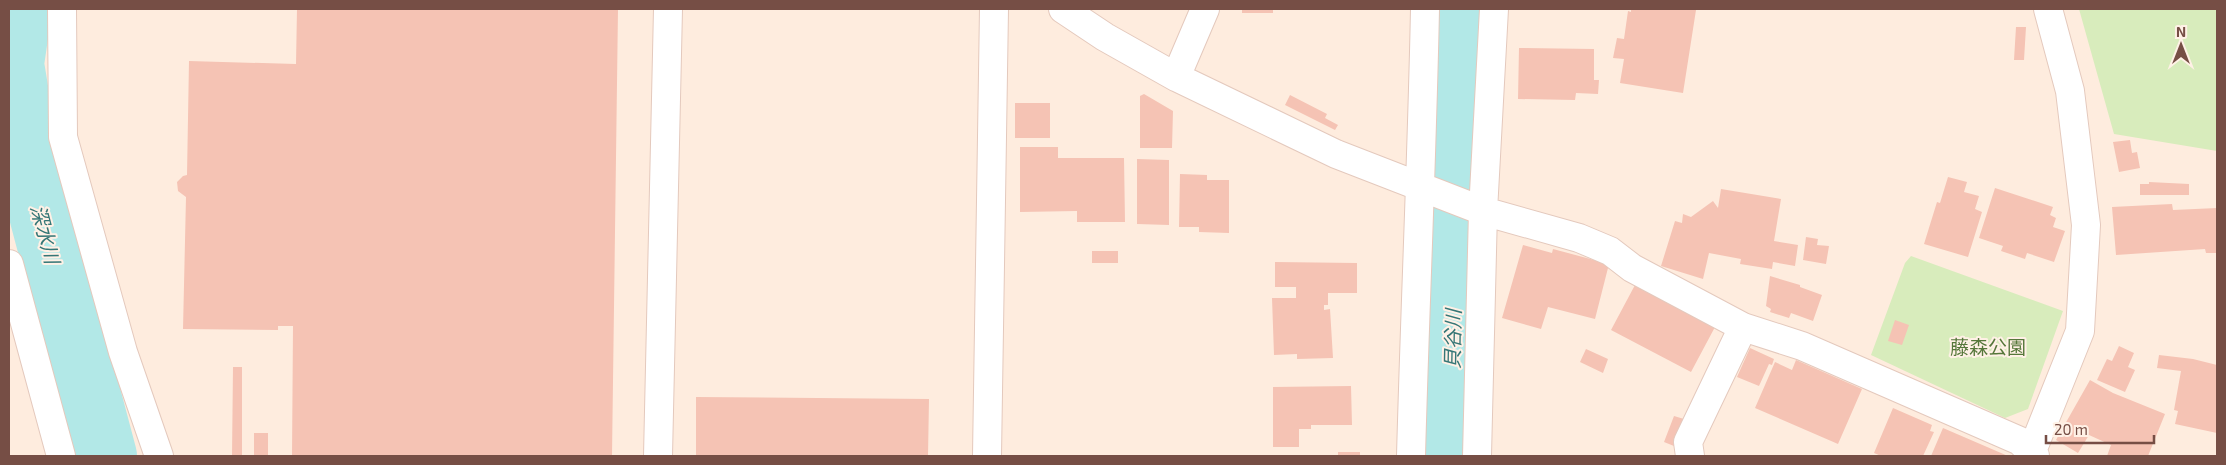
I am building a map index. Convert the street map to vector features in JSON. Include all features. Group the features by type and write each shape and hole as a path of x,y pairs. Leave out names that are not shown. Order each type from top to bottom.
{"street":[{"path":"62,9 63,137 123,352 159,456"},
{"path":"658,456 668,9"},
{"path":"988,456 994,9"},
{"path":"1063,9 1105,37 1176,77 1336,154 1483,211 1579,238 1610,251 1632,268 1743,328 1802,346 2001,432 2020,441 2032,455 2080,331 2086,226 2070,91 2048,9"},
{"path":"1176,77 1205,9"},
{"path":"1411,456 1417,249 1422,188 1425,9"},
{"path":"1477,456 1483,211 1494,9"},
{"path":"9,264 61,456"},
{"path":"1690,456 1688,442 1743,328"}],"green space":[{"path":"2079,9 2217,9 2217,151 2114,134"},
{"name":"藤森公園","path":"1911,256 2063,311 2028,409 2005,418 1871,355 1905,263"}],"building":[{"path":"297,9 618,9 612,456 292,456 293,326 278,326 278,330 183,329 186,197 178,191 177,182 187,175 189,61 296,64"},
{"path":"1242,9 1273,9 1273,13 1242,13"},
{"path":"1631,9 1696,10 1683,93 1620,83 1624,59 1613,58 1617,38 1624,39 1628,11 1631,12"},
{"path":"2016,27 2026,27 2024,60 2014,60"},
{"path":"1519,48 1594,49 1594,80 1599,80 1598,94 1576,93 1575,100 1518,99"},
{"path":"1144,94 1173,111 1172,148 1140,148 1140,96"},
{"path":"1290,95 1327,114 1325,118 1338,125 1335,130 1285,105"},
{"path":"1015,103 1050,103 1050,138 1015,138"},
{"path":"2130,140 2132,153 2137,152 2140,168 2119,172 2113,142"},
{"path":"1020,147 1058,147 1058,158 1124,158 1125,222 1077,222 1077,211 1020,212"},
{"path":"1137,159 1169,160 1169,225 1137,224"},
{"path":"1180,174 1207,175 1207,180 1229,180 1229,233 1199,232 1199,227 1179,227"},
{"path":"1948,177 1967,182 1964,192 1979,196 1975,209 1982,212 1968,257 1924,244 1937,202 1940,203"},
{"path":"2149,182 2189,184 2189,195 2140,195 2140,184 2149,184"},
{"path":"1995,188 2053,207 2050,215 2056,218 2053,227 2065,231 2054,262 2027,253 2025,259 2001,251 2003,246 1979,238"},
{"path":"1721,189 1781,199 1774,241 1798,245 1795,266 1773,262 1772,269 1740,264 1741,259 1709,253 1703,279 1661,266 1675,221 1682,223 1683,214 1691,217 1713,201 1718,208"},
{"path":"2172,204 2173,210 2217,208 2217,253 2206,253 2205,249 2116,255 2112,207"},
{"path":"1806,237 1818,239 1817,245 1829,246 1826,264 1803,260"},
{"path":"1523,245 1552,253 1553,249 1609,264 1595,319 1548,307 1541,329 1502,318"},
{"path":"1092,251 1118,251 1118,263 1092,263"},
{"path":"1275,262 1357,263 1357,293 1328,293 1328,305 1324,305 1324,310 1330,309 1333,358 1297,359 1297,354 1274,355 1272,298 1296,298 1296,287 1275,287"},
{"path":"1770,276 1800,285 1800,287 1822,295 1813,321 1791,313 1789,318 1770,312 1771,309 1766,306"},
{"path":"1635,285 1715,327 1691,372 1611,330"},
{"path":"1895,320 1909,325 1902,345 1888,341"},
{"path":"2119,346 2134,353 2128,367 2135,370 2125,392 2097,380 2107,359 2112,361"},
{"path":"1750,348 1774,359 1772,365 1769,364 1759,386 1737,377"},
{"path":"1586,349 1608,359 1603,373 1580,362"},
{"path":"2159,355 2193,359 2217,365 2217,433 2175,424 2178,411 2174,410 2181,371 2157,368"},
{"path":"1796,360 1862,389 1838,444 1755,408 1775,362 1792,370"},
{"path":"233,367 242,367 242,456 232,456"},
{"path":"2090,380 2113,393 2165,414 2148,456 2107,456 2111,445 2089,435 2078,453 2056,440"},
{"path":"1351,386 1352,425 1311,425 1311,429 1299,429 1299,447 1273,447 1273,387"},
{"path":"696,397 929,399 928,456 696,456"},
{"path":"1893,408 1932,425 1930,431 1934,432 1923,456 1881,456 1874,453"},
{"path":"1674,416 1684,419 1674,446 1664,442"},
{"path":"1943,428 2008,456 1931,456"},
{"path":"254,433 268,433 268,456 254,456"},
{"path":"1338,452 1360,452 1360,456 1338,456"}],"waterway":[{"name":"深水川","path":"20,9 12,64 30,173 105,456"},
{"name":"貝谷川","path":"1455,161 1466,9"},
{"name":"貝谷川","path":"1450,456 1453,222"}]}
